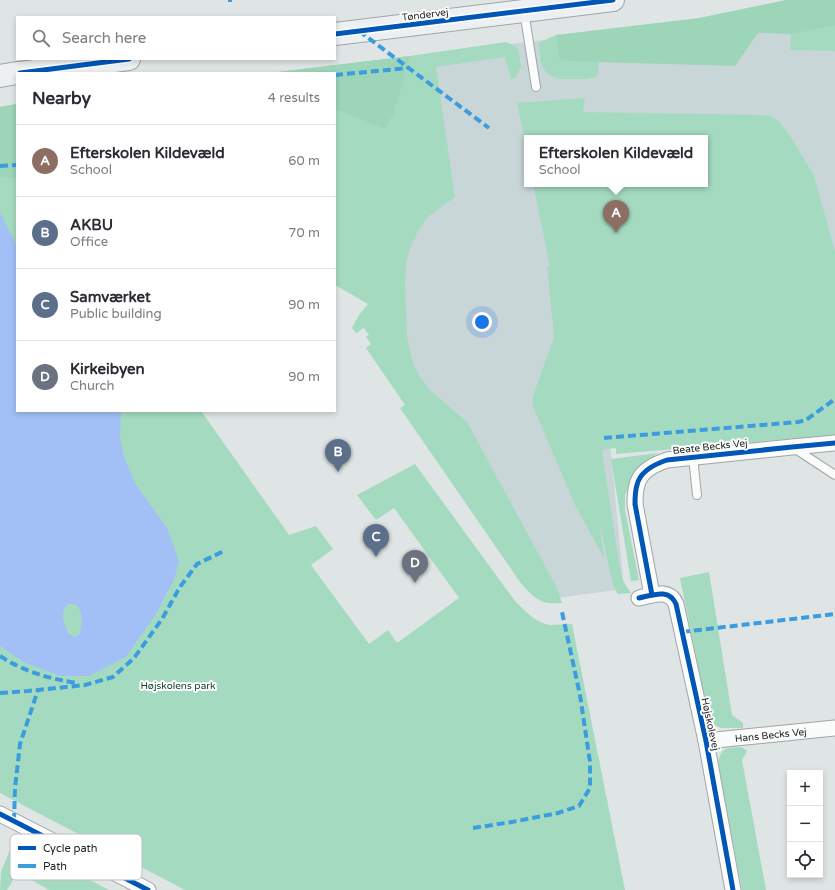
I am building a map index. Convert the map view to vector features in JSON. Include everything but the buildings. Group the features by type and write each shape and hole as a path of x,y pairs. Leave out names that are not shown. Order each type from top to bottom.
{"street":[{"name":"Tøndervej","path":"336,34 613,0"},
{"path":"28,72 121,60"},
{"path":"0,76 16,73"},
{"name":"Beate Becks Vej","path":"645,596 635,504 637,484 646,472 657,463 667,460 692,457 835,443"},
{"name":"Højskolevej","path":"645,596 666,594 671,596 676,604 706,741 733,890"},
{"name":"Hans Becks Vej","path":"706,741 835,728"},
{"path":"1,818 33,834"},
{"path":"127,880 145,889"}],"lane":[{"path":"524,11 536,88"},
{"path":"792,447 835,475"},
{"path":"692,457 697,495"}],"shaded area":[{"path":"835,5 835,426 610,443 624,589 556,598 419,384 402,334 410,56"}],"green space":[{"path":"786,0 835,0 835,26 791,34 758,33 735,66 564,61 559,59 556,35 699,18"},
{"path":"835,26 835,51 790,50 791,34"},
{"path":"556,35 559,59 564,61 599,62 597,77 586,79 559,79 547,74 541,63 538,43"},
{"path":"506,42 518,49 521,66 516,78 511,79 505,57 436,67 455,197 428,217 417,233 410,248 406,264 405,283 407,336 412,360 420,377 431,391 467,422 557,588 562,603 540,601 520,582 400,408 405,405 366,348 371,344 366,337 369,335 364,328 356,333 352,328 359,315 368,304 336,286 336,72 278,72 410,56"},
{"path":"410,56 394,113 384,129 339,110 336,111 336,72 278,72"},
{"path":"585,98 583,112 771,116 779,121 794,142 814,176 835,251 835,435 616,454 616,448 602,450 623,581 631,593 618,594 613,585 600,525 604,558 575,505 532,404 533,396 554,337 547,266 550,266 534,187 708,187 708,135 524,135 524,137 517,103"},
{"name":"Højskolens park","path":"16,104 16,412 202,412 289,535 316,526 333,549 311,565 369,644 388,630 397,643 459,598 394,508 376,520 357,495 415,464 515,601 540,622 550,625 572,624 625,890 185,890 142,867 142,834 78,834 0,793 0,107"},
{"path":"16,104 16,178 0,177 0,107"},
{"path":"658,453 644,463 632,476 625,495 625,510 639,580 631,581 611,459"},
{"path":"709,572 732,715 743,723 743,728 721,728 716,726 709,719 680,578"},
{"path":"742,747 747,751 742,760 766,890 742,890 718,763 721,753 726,749"},
{"path":"10,850 10,880 13,880 7,890 0,890 1,872"},
{"path":"32,880 90,880 109,890 49,890"}],"water":[{"path":"0,213 16,244 16,412 121,412 120,437 124,457 136,485 167,528 179,561 174,580 156,614 126,657 89,676 61,676 25,663 0,646","holes":["68,604 75,604 78,607 82,617 80,633 76,637 70,635 66,628 63,620 63,611"]}],"marked path":[{"path":"359,31 489,128"},
{"path":"336,75 408,68"},
{"path":"0,166 16,165"},
{"path":"604,438 798,422 806,420 835,399"},
{"path":"0,693 85,685 113,677 134,658 162,619 180,587 197,564 224,551"},
{"path":"473,828 558,813 579,806 590,788 590,762 580,695 562,612"},
{"path":"682,632 835,614"},
{"path":"0,656 9,662 36,674 76,683"},
{"path":"14,821 15,788 20,744 38,690"}],"cycle path":[{"path":"336,34 613,0"},
{"path":"28,72 121,60"},
{"path":"652,595 635,504 635,492 637,485 641,476 645,472 653,466 667,460 835,443"},
{"path":"639,598 655,594 665,594 673,599 676,604 706,741 733,890"},
{"path":"0,814 39,834"},
{"path":"129,880 148,890"}],"place":[{"name":"Efterskolen Kildevæld","path":"616,233"},
{"name":"AKBU","path":"338,472"},
{"name":"Samværket","path":"376,557"},
{"name":"Kirkeibyen","path":"415,583"}]}
